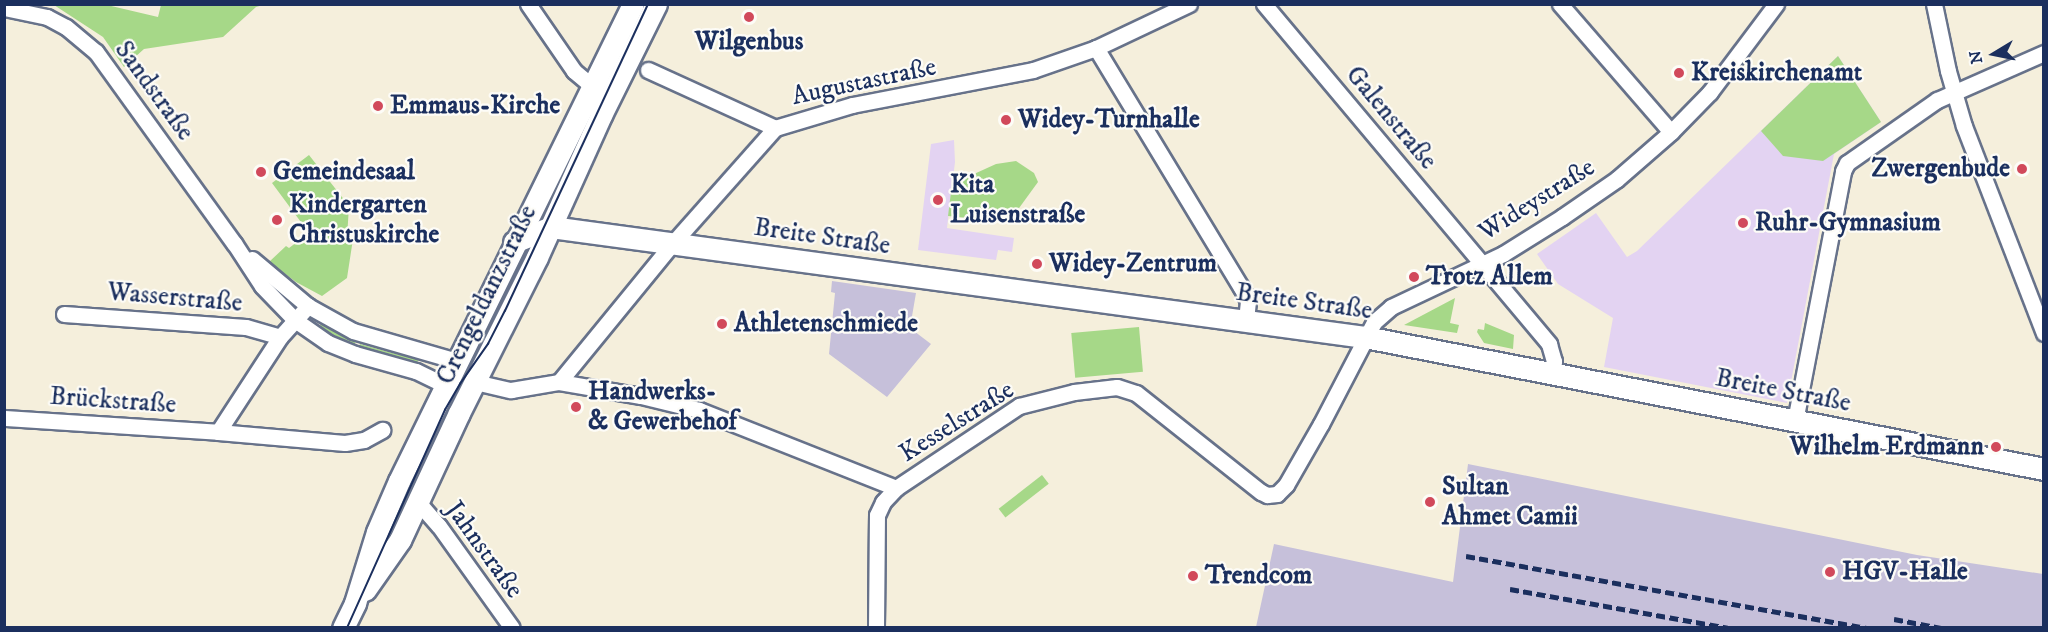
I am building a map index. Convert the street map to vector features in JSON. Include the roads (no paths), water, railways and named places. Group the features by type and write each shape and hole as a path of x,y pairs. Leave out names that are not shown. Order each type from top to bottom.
{"street":[{"path":"528,4 574,71 592,86 601,115"},
{"name":"Crengeldanzstraße","path":"356,603 377,532 399,481 514,242 633,4"},
{"name":"Crengeldanzstraße","path":"344,627 356,603 400,540 656,4"},
{"name":"Augustastraße","path":"559,382 672,244 775,128 852,105 1027,72 1096,48 1189,4"},
{"name":"Galenstraße","path":"1264,4 1550,344 1554,361 1552,373"},
{"path":"1560,4 1671,132"},
{"name":"Wideystraße","path":"1286,485 1345,381 1374,322 1391,307 1480,262 1503,254 1617,179 1671,132 1710,92 1776,4"},
{"path":"1934,4 1953,92 2043,333"},
{"name":"Sandstraße","path":"4,8 47,17 66,27 96,52 234,243 262,286 295,320 328,343 355,354 416,371 445,385"},
{"path":"1096,48 1241,287 1248,301 1246,321"},
{"path":"1796,421 1843,171 1855,155 1953,92 2043,53"},
{"path":"648,70 775,128"},
{"path":"514,242 551,227"},
{"name":"Breite Straße","path":"551,227 1365,337 2043,469"},
{"name":"Sandstraße","path":"234,243 308,306 361,335 457,361"},
{"path":"218,432 280,337 308,306"},
{"name":"Wasserstraße","path":"64,314 246,327 280,337"},
{"path":"457,361 475,382"},
{"path":"445,385 475,382 511,390 559,382"},
{"name":"Kesselstraße","path":"559,382 641,396 699,410 896,488 1019,406 1074,392 1117,387 1136,393 1267,495 1277,494 1286,485"},
{"name":"Brückstraße","path":"4,418 345,443 364,440 382,430"},
{"path":"399,481 417,501"},
{"path":"876,627 877,515 883,502 896,488"},
{"name":"Jahnstraße","path":"417,501 439,526 512,627"}],"tram line":[{"path":"347,628 445,410 488,344 505,311 648,4"}],"railway":[{"path":"1466,556 1867,628"},
{"path":"1510,589 1728,628"},
{"path":"1894,619 1941,628"}],"place":[{"name":"Wilgenbus","path":"749,17"},
{"name":"Kreiskirchenamt","path":"1679,73"},
{"name":"Emmaus-Kirche","path":"378,106"},
{"name":"Widey-Turnhalle","path":"1006,120"},
{"name":"Zwergenbude","path":"2022,169"},
{"name":"Gemeindesaal","path":"261,172"},
{"name":"Kita Luisenstraße","path":"938,200"},
{"name":"Kindergarten Christuskirche","path":"277,220"},
{"name":"Ruhr-Gymnasium","path":"1743,223"},
{"name":"Widey-Zentrum","path":"1037,264"},
{"name":"Trotz Allem","path":"1414,277"},
{"name":"Athletenschmiede","path":"722,324"},
{"name":"Handwerks- & Gewerbehof","path":"576,407"},
{"name":"Wilhelm Erdmann","path":"1996,447"},
{"name":"Sultan Ahmet Camii","path":"1430,502"},
{"name":"HGV-Halle","path":"1830,572"},
{"name":"Trendcom","path":"1193,576"}]}
